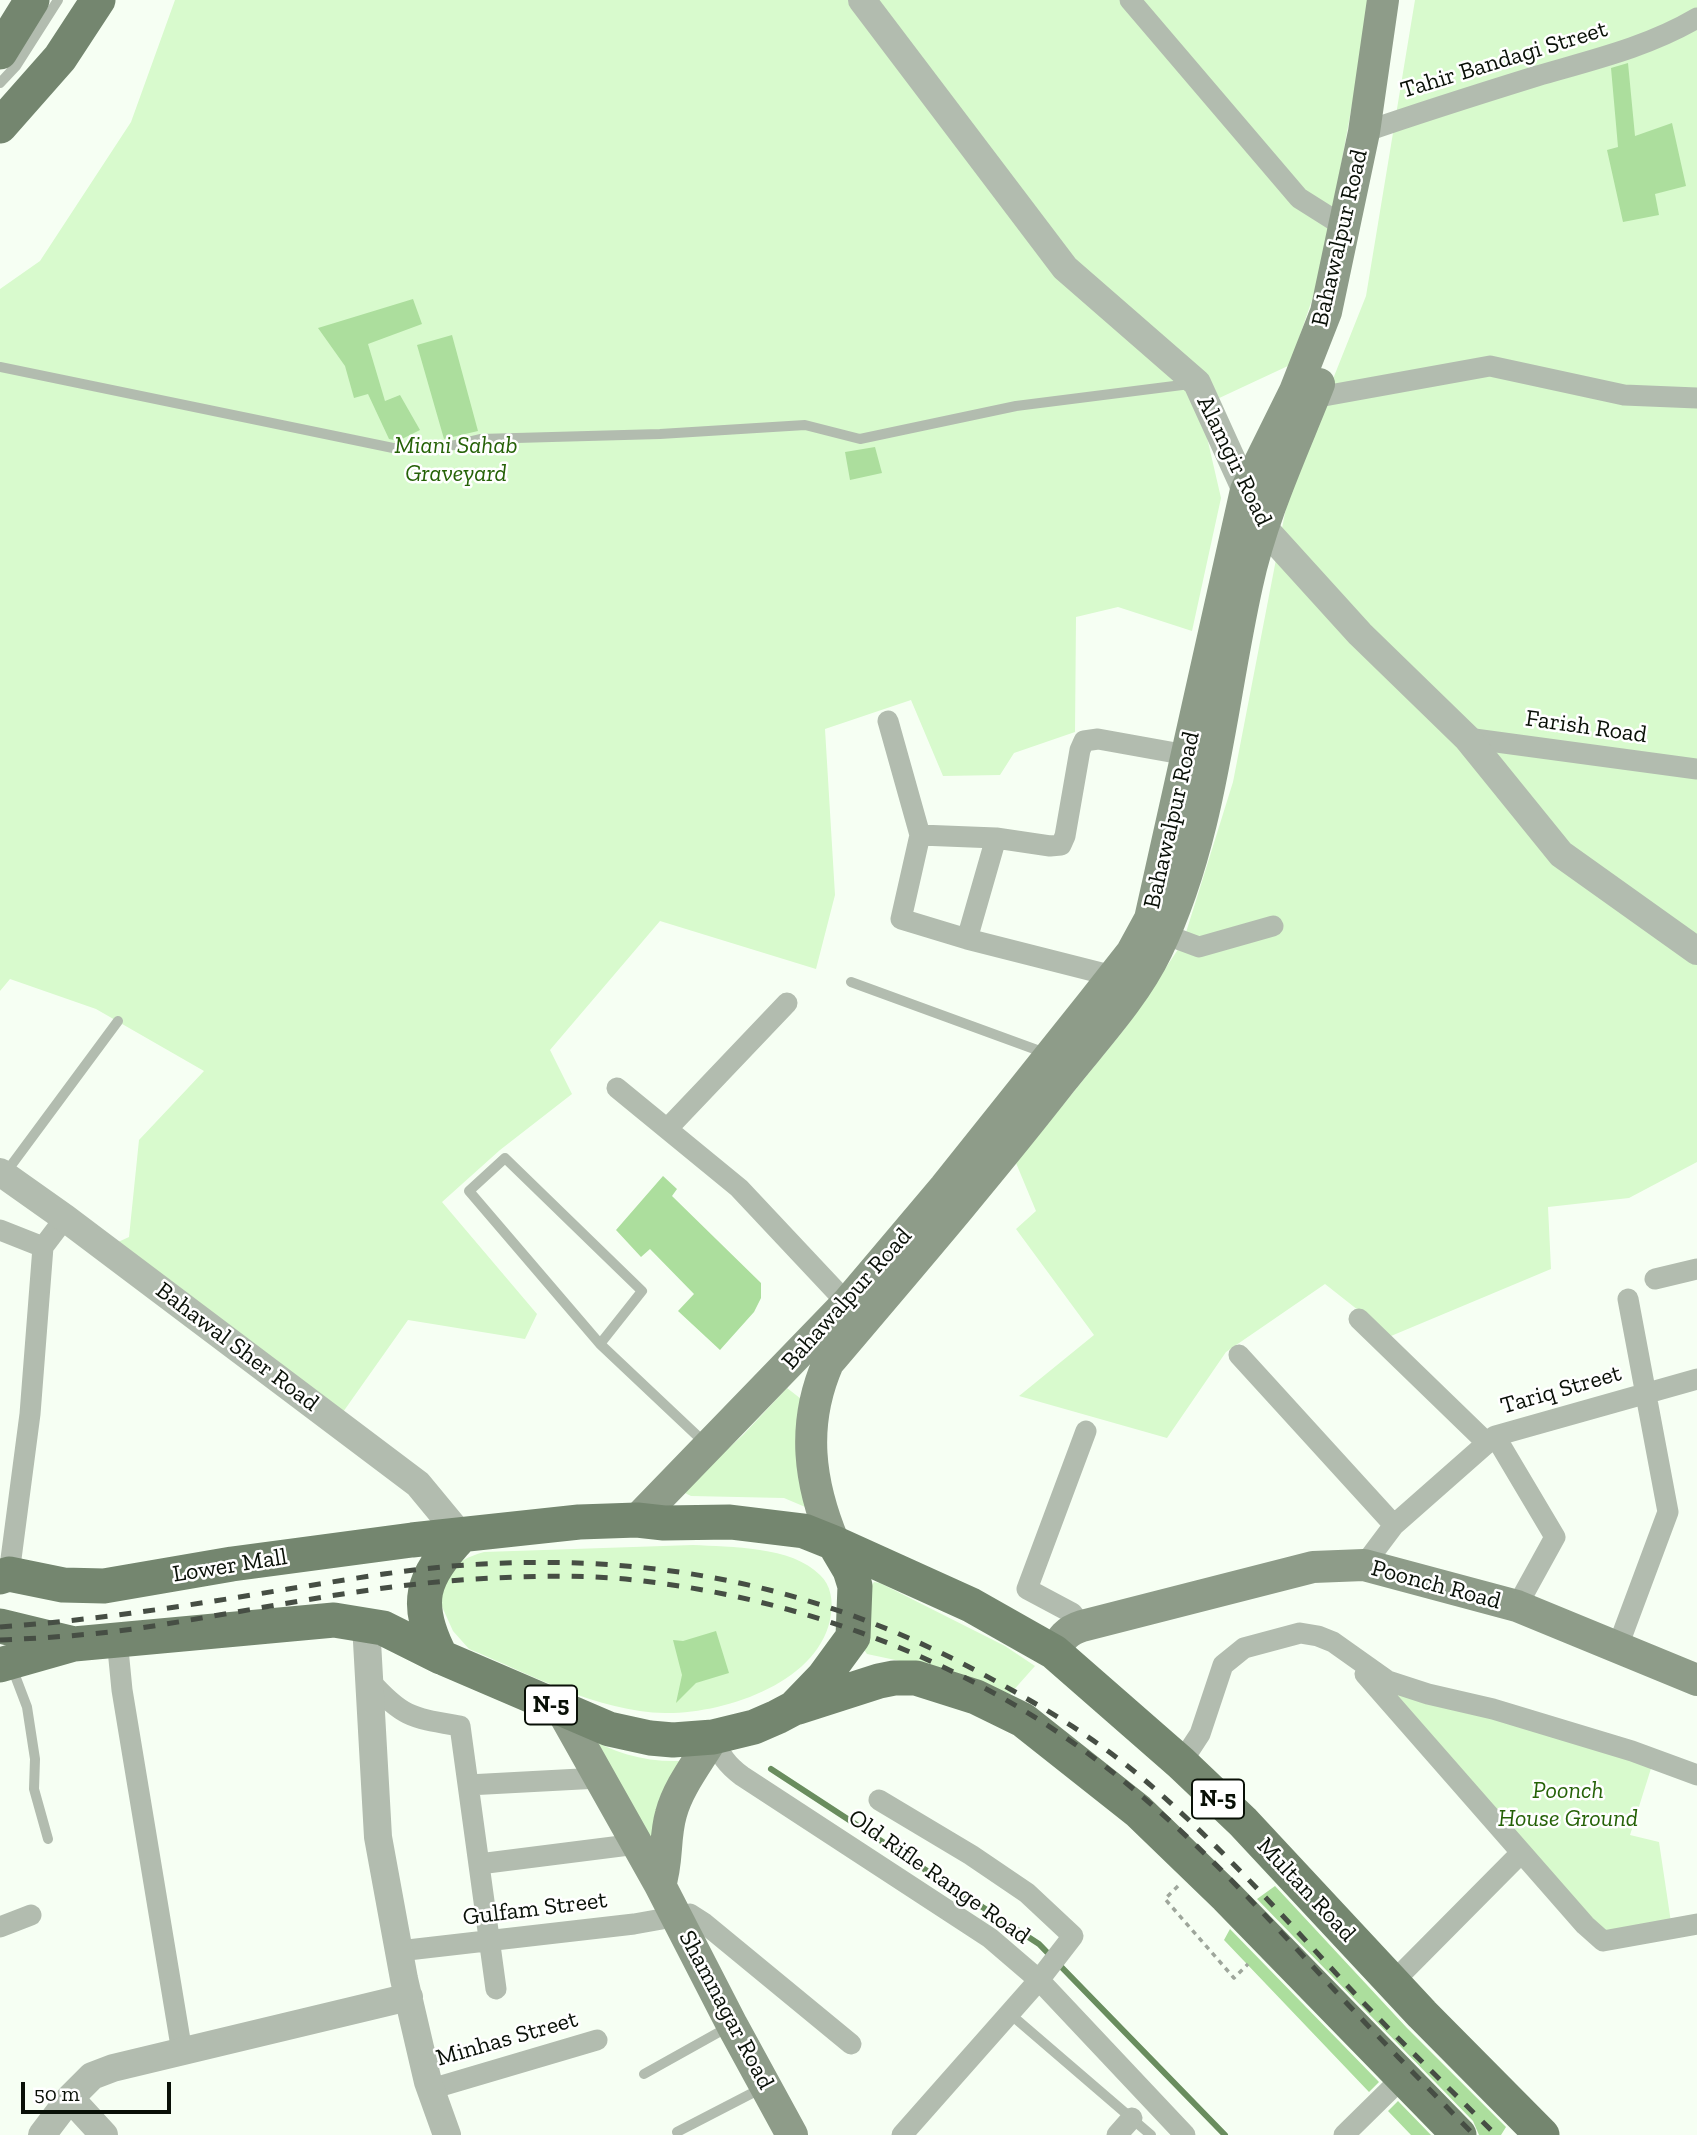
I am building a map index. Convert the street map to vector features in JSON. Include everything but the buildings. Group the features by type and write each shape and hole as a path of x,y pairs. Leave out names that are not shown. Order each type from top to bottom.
{"main road":[{"path":"0,52 33,0"},
{"path":"0,126 60,58 97,0"},
{"name":"Bahawalpur Road","path":"834,1543 822,1514 811,1465 811,1434 816,1394 828,1363 974,1192 1128,998 1156,952 1174,910 1210,783 1247,585 1262,526 1345,316 1373,129 1383,0"},
{"name":"Bahawalpur Road","path":"637,1520 847,1303 1051,1055 1132,951 1150,919 1246,490 1295,391 1326,312 1345,227 1373,129 1401,0"},
{"name":"N-5","path":"460,1536 579,1522 637,1520 664,1523 730,1522 783,1527 804,1531 834,1543 850,1570 855,1586 853,1637 823,1678 794,1708"},
{"path":"441,1657 428,1626 425,1590 429,1575 439,1559 460,1536"},
{"name":"Lower Mall","path":"3,1575 64,1585 104,1586 232,1564 460,1536"},
{"name":"Multan Road","path":"834,1543 971,1605 1054,1652 1181,1763 1242,1822 1422,2014 1542,2135"},
{"name":"Poonch Road","path":"1054,1652 1063,1635 1082,1626 1313,1567 1364,1565 1517,1606 1696,1677"},
{"name":"N-5","path":"5,1663 74,1644 350,1622 383,1628 441,1657 596,1724 629,1735 673,1740 713,1737 754,1727 794,1708 894,1678 916,1678 976,1697 1023,1720 1138,1811 1227,1897 1459,2135"},
{"path":"0,1626 74,1644"},
{"name":"Shamnagar Road","path":"561,1709 660,1885 792,2135"},
{"path":"660,1885 666,1870 671,1813 713,1737"}],"street":[{"name":"Alamgir Road","path":"862,0 1065,268 1197,383 1262,526 1360,634 1467,738 1561,854 1697,951"},
{"path":"1130,0 1299,198 1345,227"},
{"name":"Tahir Bandagi Street","path":"1373,129 1637,46 1668,35 1697,18"},
{"path":"1313,398 1490,366 1624,395 1697,398"},
{"path":"888,721 920,835 901,919 967,939 1113,976"},
{"name":"Farish Road","path":"1467,738 1697,769"},
{"path":"920,835 996,838 1050,846 1061,845 1084,741 1098,739 1186,755"},
{"path":"967,939 996,838"},
{"path":"1164,934 1199,947 1273,926"},
{"path":"667,1129 787,1003"},
{"path":"617,1088 739,1188 847,1303"},
{"name":"Bahawal Sher Road","path":"2,1173 418,1484 460,1536"},
{"path":"3,1575 30,1414 43,1247 65,1218"},
{"path":"0,1230 43,1247"},
{"path":"1655,1279 1697,1269"},
{"path":"1618,1646 1668,1512 1628,1299"},
{"path":"1359,1319 1491,1439 1555,1537 1517,1606"},
{"path":"1239,1354 1394,1525"},
{"name":"Tariq Street","path":"1364,1565 1394,1525 1491,1439 1697,1379"},
{"path":"1082,1626 1072,1613 1027,1589 1086,1431"},
{"path":"350,1622 370,1681 378,1837 399,1951 431,2089 447,2135"},
{"path":"1181,1763 1200,1734 1223,1665 1244,1648 1300,1633 1333,1642 1388,1681 1428,1694 1505,1712 1632,1751 1697,1775"},
{"path":"117,1639 122,1690 182,2052"},
{"path":"1348,1654 1521,1853 1585,1925 1603,1941 1697,1924"},
{"path":"370,1681 400,1712 424,1720 460,1726 496,1989"},
{"name":"Old Rifle Range Road","path":"713,1737 728,1766 990,1938 1042,1976 1185,2135"},
{"path":"468,1785 599,1778"},
{"path":"879,1800 971,1855 1027,1893 1073,1936 1042,1976 902,2135"},
{"path":"479,1864 637,1844"},
{"path":"1393,1982 1521,1853"},
{"path":"676,1916 690,1914 704,1923 851,2044"},
{"path":"0,1927 31,1915"},
{"name":"Gulfam Street","path":"399,1951 634,1924 676,1916"},
{"path":"42,2135 70,2098 92,2076 113,2068 409,1997"},
{"name":"Minhas Street","path":"431,2089 597,2040"},
{"path":"1343,2135 1403,2077"},
{"path":"70,2098 104,2135"},
{"path":"1117,2135 1132,2118"}],"lane":[{"path":"0,83 16,66 58,0"},
{"path":"0,367 393,448 446,447 481,439 660,434 805,425 860,439 1016,406 1197,383"},
{"path":"851,982 1051,1055"},
{"path":"2,1173 118,1021"},
{"path":"600,1344 642,1291 505,1158 469,1191 600,1344 708,1446"},
{"path":"5,1663 27,1707 35,1759 34,1788 48,1839"},
{"path":"1009,2012 1151,2135"},
{"path":"644,2074 732,2025"},
{"path":"677,2132 765,2086"}],"path":[{"path":"1177,1912 1234,1978 1248,1964"}],"green space":[{"name":"Miani Sahab Graveyard","path":"175,0 1371,0 1322,270 1290,365 1200,407 1221,498 1192,631 1118,607 1076,617 1075,732 1014,753 1000,775 943,776 911,700 825,729 835,895 816,969 660,921 550,1050 572,1094 500,1150 442,1202 537,1314 525,1339 408,1320 336,1422 105,1248 129,1237 139,1140 204,1071 96,1009 10,979 0,991 0,289 40,261 131,122"},
{"path":"1415,0 1697,0 1697,1162 1629,1198 1548,1207 1551,1269 1391,1336 1325,1284 1226,1352 1167,1438 1019,1396 1094,1335 1016,1229 1036,1211 1016,1163 1126,1027 1183,942 1233,782 1290,487 1366,296"},
{"path":"787,1388 805,1402 796,1443 799,1468 810,1509 784,1498 691,1496 681,1491 743,1435"},
{"path":"693,1545 760,1550 794,1558 820,1575 827,1583 831,1599 831,1614 824,1638 810,1658 767,1689 715,1708 665,1713 640,1711 565,1690 469,1649 453,1631 439,1600 454,1568 484,1552"},
{"path":"874,1582 1005,1646 1035,1666 1003,1702 919,1665 867,1654 862,1647 870,1588"},
{"name":"Poonch House Ground","path":"1348,1654 1388,1681 1654,1759 1630,1835 1659,1842 1672,1929 1603,1941"},
{"path":"583,1735 630,1755 654,1760 680,1761 651,1840"}],"waterway":[{"path":"771,1769 1039,1944 1225,2135"}],"railway":[{"path":"0,1627 108,1616 385,1574 483,1564 552,1562 620,1565 750,1585 813,1602 875,1624 937,1651 999,1683 1076,1729 1131,1768 1229,1860 1374,2014 1496,2135"},
{"path":"0,1640 134,1629 389,1587 538,1576 643,1581 701,1590 815,1617 926,1659 979,1685 1030,1714 1115,1774 1216,1864 1474,2135"}]}
